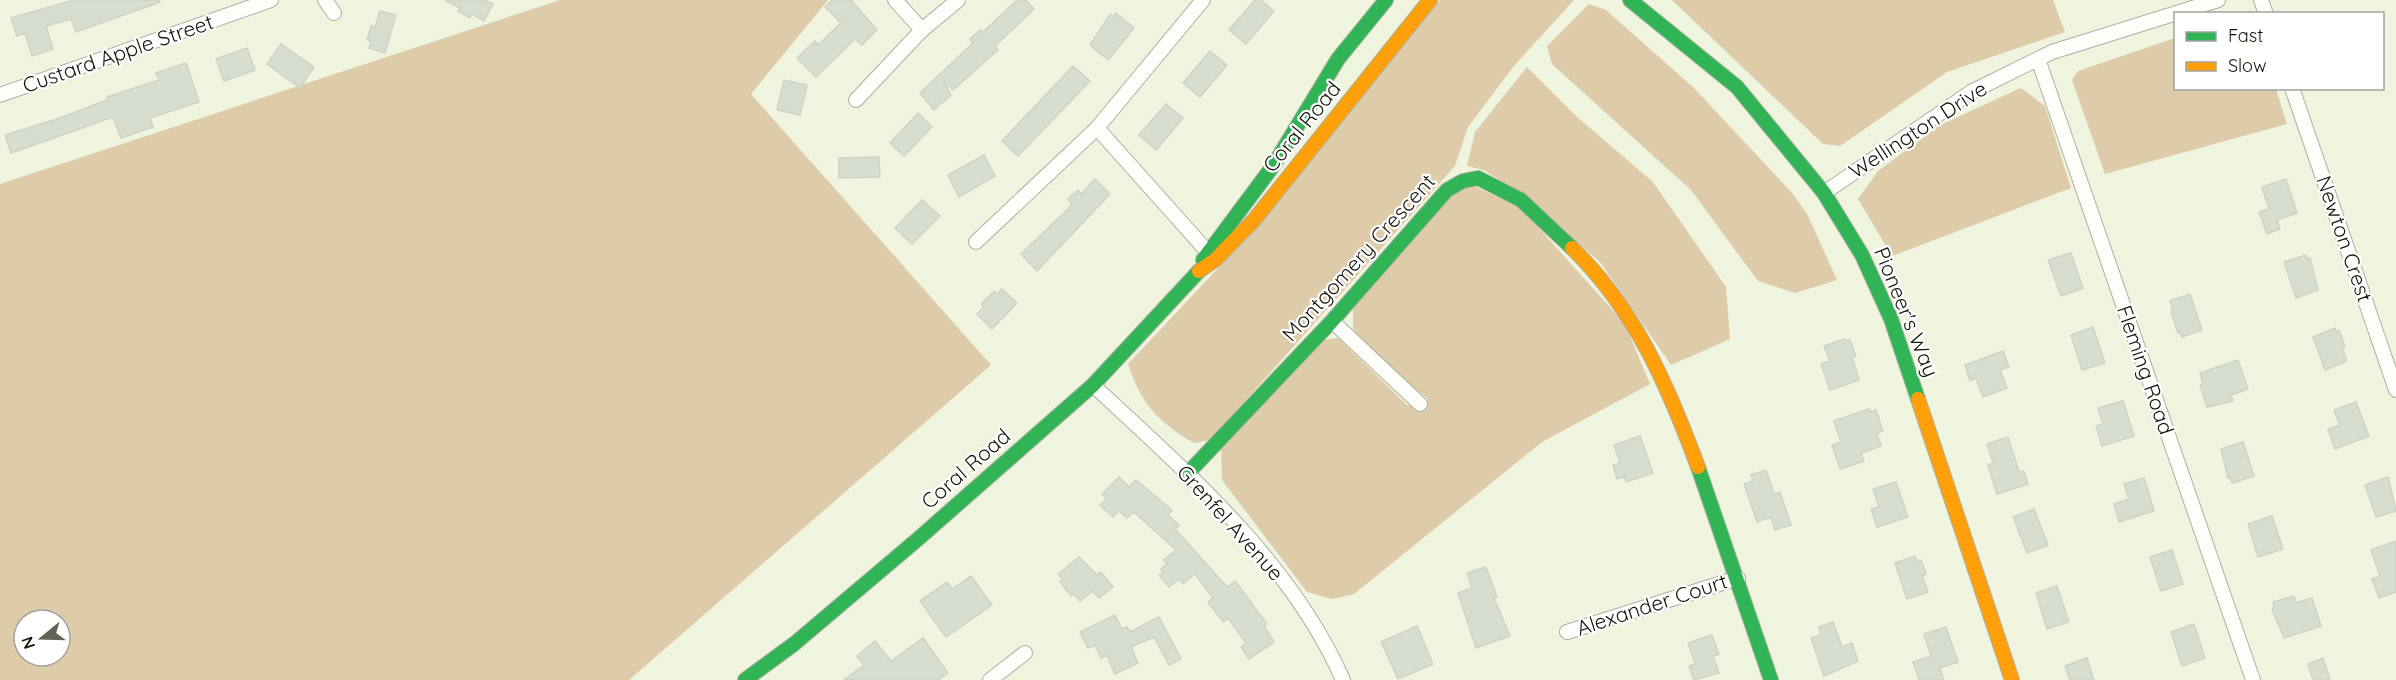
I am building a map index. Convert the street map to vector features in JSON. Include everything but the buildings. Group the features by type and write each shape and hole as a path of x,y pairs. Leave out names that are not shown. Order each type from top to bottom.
{"main road":[{"name":"Coral Road","path":"746,680 794,644 918,540 1093,385 1211,256 1273,166 1338,59 1386,0"},
{"name":"Coral Road","path":"1211,256 1254,220 1430,0"},
{"name":"Pioneer's Way","path":"1630,0 1737,87 1824,193 1862,255 1891,319 2012,680"},
{"name":"Montgomery Crescent","path":"1188,473 1332,321 1447,190 1462,181 1478,178 1521,200 1588,264 1638,330 1673,399 1738,578 1771,680"}],"street":[{"name":"Custard Apple Street","path":"1,93 271,0"},
{"path":"325,0 334,13"},
{"path":"895,0 922,30"},
{"path":"856,100 922,30 957,0"},
{"path":"976,242 1097,128 1203,0"},
{"name":"Wellington Drive","path":"2181,12 2218,0"},
{"name":"Wellington Drive","path":"1824,193 1971,92 2038,59 2174,14"},
{"name":"Fleming Road","path":"2038,59 2253,680"},
{"name":"Newton Crest","path":"2293,90 2396,390"},
{"path":"1097,128 1211,256"},
{"path":"1332,321 1420,404"},
{"name":"Grenfel Avenue","path":"1093,385 1188,473 1279,574 1327,644 1343,680"},
{"name":"Alexander Court","path":"1567,632 1738,578"},
{"path":"990,680 1025,653"}],"shaded area":[{"path":"560,0 828,0 751,94 991,365 629,680 0,680 0,184"},
{"path":"1440,0 1574,0 1514,66 1468,127 1455,166 1210,440 1194,443 1171,428 1153,411 1139,390 1128,364 1221,265"},
{"path":"1672,0 2053,0 2065,32 1947,72 1840,146 1823,144"},
{"path":"1589,4 1606,10 1694,88 1793,194 1807,214 1837,280 1795,293 1758,281 1691,190 1552,64 1547,46"},
{"path":"2174,38 2174,90 2276,90 2287,124 2105,174 2072,80 2078,71"},
{"path":"1527,67 1576,116 1653,182 1726,287 1730,339 1671,365 1600,262 1524,196 1484,170 1467,166 1475,132"},
{"path":"2021,88 2045,106 2071,188 1892,256 1858,199 1878,171 1940,125"},
{"path":"1471,185 1520,207 1625,324 1650,384 1542,442 1354,594 1332,599 1307,592 1222,480 1221,447 1323,340 1338,338 1407,405 1426,409 1428,399 1392,371 1353,329 1353,305 1449,193"}],"traffic: fast":[{"path":"1203,260 1273,166 1338,59 1386,0"},
{"path":"1630,0 1737,87 1824,193 1862,255 1891,319 1918,399"},
{"path":"1188,473 1332,321 1447,190 1463,181 1478,178 1521,200 1572,248"},
{"path":"745,680 794,644 918,539 1093,385 1199,271"},
{"path":"1698,467 1771,680"}],"traffic: slow":[{"path":"1199,271 1215,260 1254,220 1430,0"},
{"path":"1572,248 1594,272 1632,323 1662,378 1698,467"},
{"path":"1918,399 2012,680"}]}
